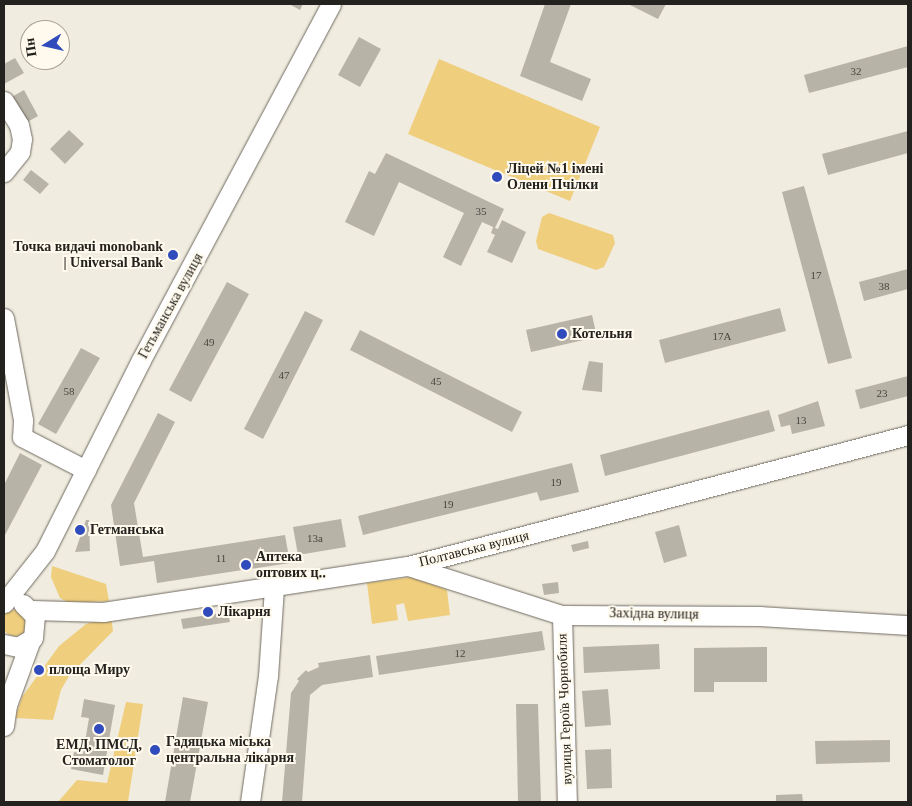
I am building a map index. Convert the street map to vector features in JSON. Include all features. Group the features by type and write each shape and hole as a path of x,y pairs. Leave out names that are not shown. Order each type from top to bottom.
{"street":[{"name":"Гетьманська вулиця","path":"4,604 37,563 141,360 331,4"},
{"path":"4,101 19,125 22,139 20,152 4,172"},
{"path":"4,318 23,420 22,437 86,470"},
{"name":"Полтавська вулиця","path":"32,610 103,612 274,588 408,566 908,435"},
{"name":"Західна вулиця","path":"408,566 459,585 562,615 760,616 908,625"},
{"path":"250,802 268,676 274,588"},
{"path":"4,604 20,603 32,610 37,624 7,705 4,726"},
{"name":"вулиця Героїв Чорнобиля","path":"562,615 567,802"},
{"path":"4,644 18,647 30,642"}],"shaded area":[{"path":"439,59 600,127 570,201 408,134"},
{"path":"549,213 613,235 615,243 604,267 596,270 538,249 536,241 542,217"},
{"path":"52,566 106,584 109,601 69,603 60,598 51,577"},
{"path":"412,577 447,590 450,615 408,621 404,603 396,605 398,620 372,624 367,583"},
{"path":"15,610 24,614 28,623 24,632 15,636 6,632 2,623 6,614"},
{"path":"111,616 113,631 69,676 61,690 53,720 15,718 22,697 59,646 86,624"},
{"path":"126,702 143,704 128,802 58,802 77,780 107,783"}],"building":[{"path":"289,4 303,4 300,10"},
{"path":"545,4 571,4 550,62 591,79 582,101 520,76"},
{"path":"628,4 666,4 658,19"},
{"path":"359,37 381,49 360,87 338,75"},
{"path":"908,46 908,67 809,93 804,75"},
{"path":"15,58 20,70 24,73 4,84 4,64"},
{"path":"24,90 38,116 22,125 8,99"},
{"path":"69,130 84,144 65,164 50,149"},
{"path":"908,131 908,153 828,175 822,154"},
{"path":"386,153 504,209 495,228 498,229 502,220 526,232 512,263 487,252 495,235 491,233 493,227 482,222 461,266 443,257 464,213 399,182 374,236 345,222 369,171 375,174"},
{"path":"31,170 49,184 40,194 23,180"},
{"path":"804,186 852,358 828,364 782,192"},
{"path":"908,269 908,289 864,301 859,282"},
{"path":"227,282 249,294 191,402 169,390"},
{"path":"780,308 786,331 665,363 659,340"},
{"path":"305,311 323,320 263,439 244,429"},
{"name":"Котельня","path":"592,315 597,337 531,352 526,330"},
{"path":"360,330 522,412 512,432 350,350"},
{"path":"81,348 100,358 56,434 38,424"},
{"path":"589,361 603,363 602,392 582,390"},
{"path":"908,376 908,396 860,409 855,390"},
{"path":"818,401 825,426 792,434 790,425 781,427 778,415"},
{"path":"769,410 775,431 605,476 600,455"},
{"path":"158,413 175,422 134,503 143,557 285,535 290,563 157,583 154,561 120,566 111,505"},
{"path":"20,453 42,465 4,537 4,485"},
{"path":"572,463 579,492 540,501 537,492 363,535 358,516"},
{"path":"341,519 346,547 298,555 293,527"},
{"path":"86,520 89,520 90,551 75,552"},
{"path":"679,525 687,556 664,563 655,532"},
{"path":"588,541 589,548 573,552 571,545"},
{"path":"558,582 559,593 544,595 542,584"},
{"path":"228,612 230,622 183,629 181,619"},
{"path":"542,631 545,650 379,675 376,656"},
{"path":"659,644 660,669 584,673 583,647"},
{"path":"767,647 767,682 714,682 714,692 694,692 694,648"},
{"path":"370,655 373,677 322,685 310,695 302,802 282,802 291,693 299,681 297,679 306,670 308,672 319,667 318,663"},
{"path":"608,689 611,725 585,727 582,691"},
{"path":"183,697 208,702 190,802 165,802"},
{"name":"ЕМД, ПМСД, Стоматолог","path":"84,699 115,705 103,775 71,769 74,752 83,754 89,718 81,717"},
{"path":"516,704 538,704 541,802 518,802"},
{"path":"890,740 890,762 816,764 815,741"},
{"path":"611,749 612,788 587,789 585,750"},
{"path":"802,794 803,802 776,802 776,795"}],"place":[{"name":"Ліцей №1 імені Олени Пчілки","path":"497,177"},
{"name":"Точка видачі monobank | Universal Bank","path":"173,255"},
{"name":"Котельня","path":"562,334"},
{"name":"Гетманська","path":"80,530"},
{"name":"Аптека оптових ц‥","path":"246,565"},
{"name":"Лікарня","path":"208,612"},
{"name":"площа Миру","path":"39,670"},
{"name":"ЕМД, ПМСД, Стоматолог","path":"99,729"},
{"name":"Гадяцька міська центральна лікарня","path":"155,750"}]}
